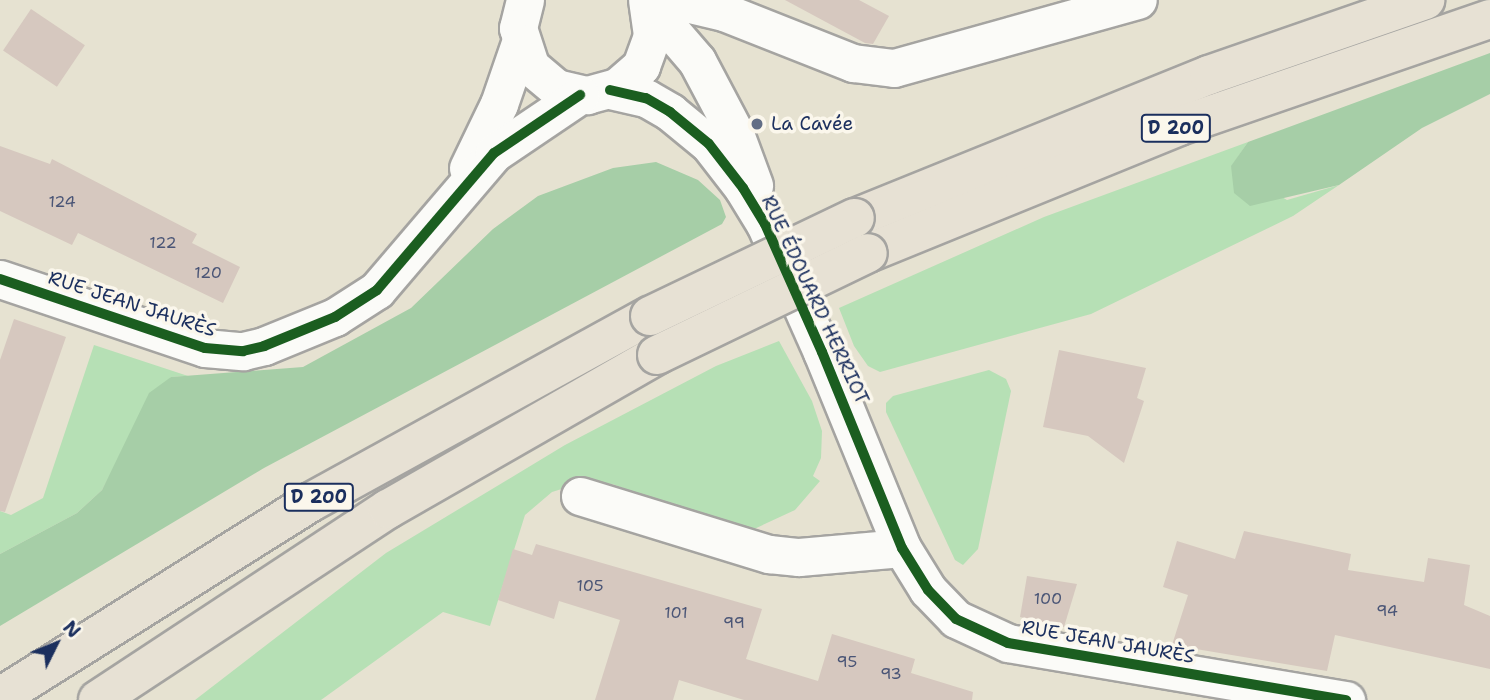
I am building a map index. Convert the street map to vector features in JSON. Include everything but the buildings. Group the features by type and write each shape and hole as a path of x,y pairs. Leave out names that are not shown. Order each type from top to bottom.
{"main road":[{"name":"D 200","path":"0,697 277,522 650,316 855,218 1209,75 1425,0"},
{"name":"D 200","path":"98,700 399,502 657,355 868,253 1180,126 1490,19"}],"street":[{"path":"656,1 724,12 852,63 894,68 1138,0"},
{"name":"RUE JEAN JAURÈS","path":"0,279 177,341 214,350 243,351 309,329 377,290 411,255 455,194 507,142 595,92 630,78 645,59 652,36 656,1"},
{"name":"RUE ÉDOUARD HERRIOT","path":"656,1 717,96 742,149 765,224 902,548"},
{"name":"RUE JEAN JAURÈS","path":"455,194 499,104 521,14"},
{"name":"RUE ÉDOUARD HERRIOT","path":"521,14 542,78 595,92 646,98 697,133 731,171 765,224"},
{"path":"580,496 769,554 799,557 902,548"},
{"name":"RUE JEAN JAURÈS","path":"902,548 929,590 956,619 1008,643 1346,700"}],"green space":[{"path":"1490,53 1490,94 1422,128 1339,185 1250,206 1234,193 1231,166 1248,142"},
{"path":"1248,142 1231,167 1287,200 1339,185 1293,216 1091,314 880,372 868,366 854,346 839,308 1044,217"},
{"path":"656,162 698,180 720,200 726,217 722,224 264,468 0,626 0,554 77,513 102,490 149,393 171,377 303,367 411,308 493,229 538,196 613,168"},
{"path":"779,341 812,401 822,431 821,458 813,476 820,481 795,510 752,530 725,525 612,484 584,482 552,492 525,515 490,626 443,612 321,700 195,700 386,553 565,445 716,366"},
{"path":"94,345 188,376 171,377 136,424 102,490 77,513 0,554 0,511 11,515 43,498"},
{"path":"989,370 1006,379 1011,391 978,549 963,565 955,560 886,412 886,403 893,396"}],"cycle path":[{"path":"610,90 646,98 670,112 709,144 743,188 765,224 822,352 902,548 928,590 956,619 1008,643 1346,700"},
{"path":"0,279 205,348 243,351 264,346 335,317 377,290 494,153 580,95"}],"place":[{"name":"La Cavée","path":"757,124"}]}
